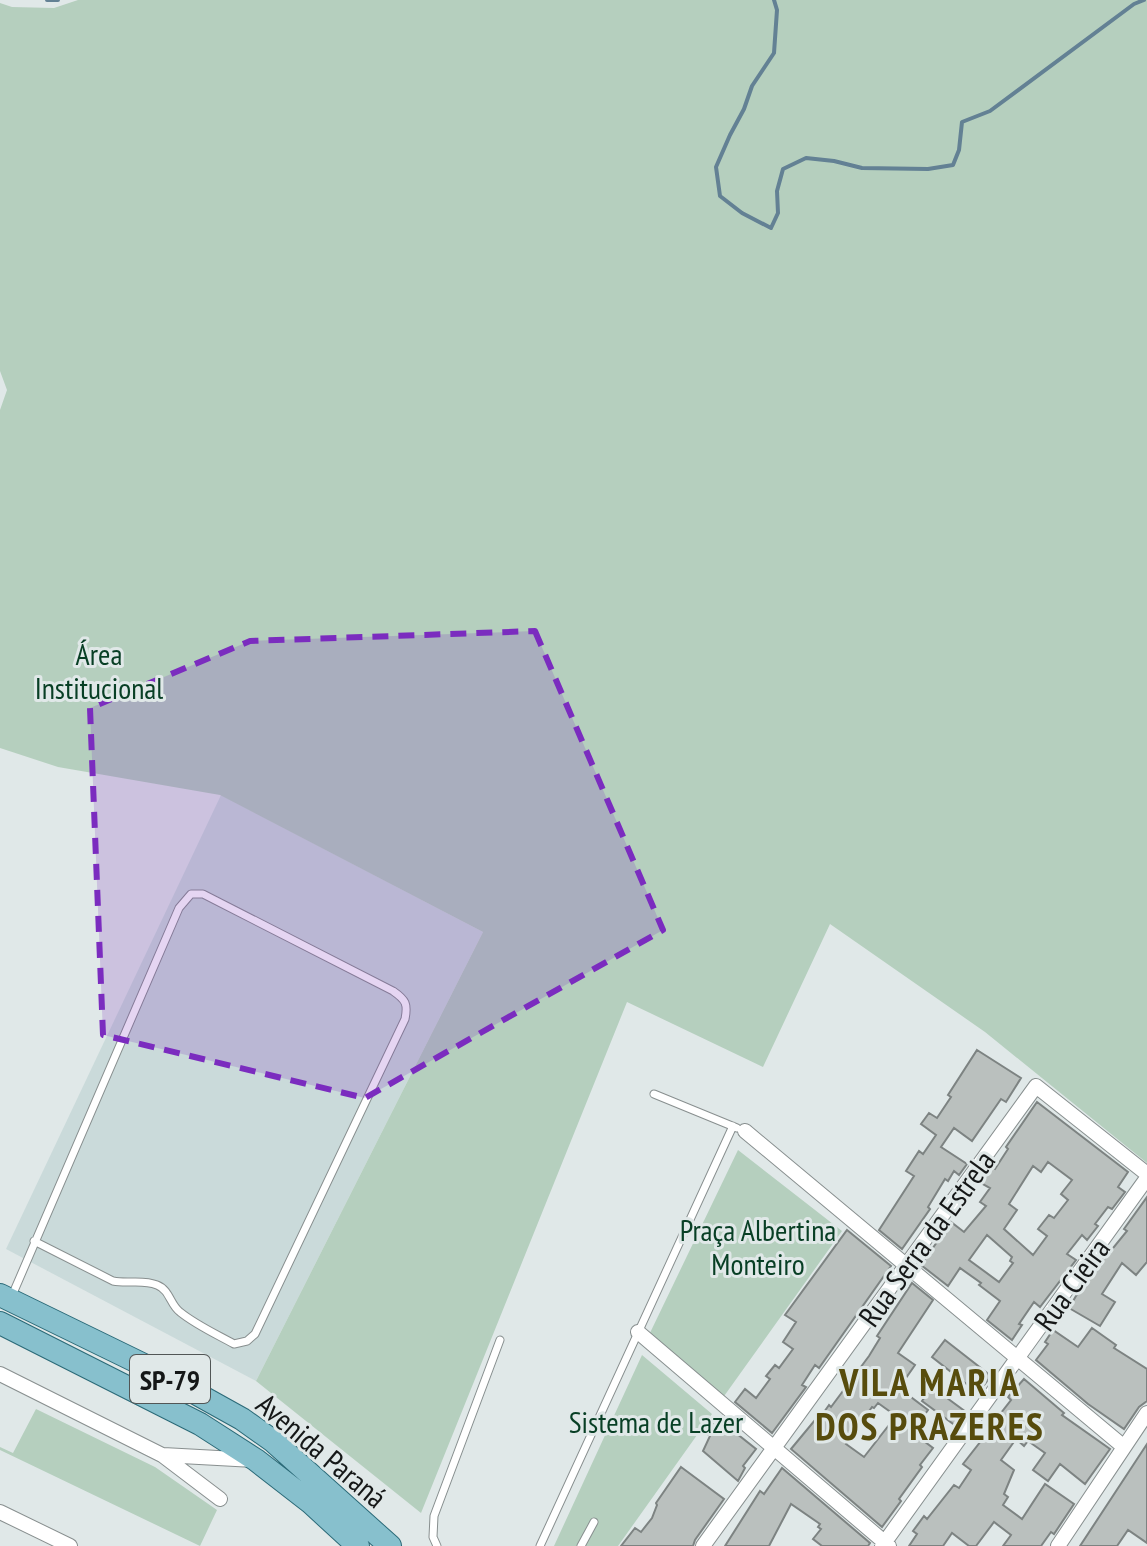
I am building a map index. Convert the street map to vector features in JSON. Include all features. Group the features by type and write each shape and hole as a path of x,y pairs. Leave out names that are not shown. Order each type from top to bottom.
{"main road":[{"name":"Avenida Paraná","path":"5,1298 152,1369 242,1419 273,1441 390,1546"},
{"name":"Avenida Paraná","path":"0,1323 200,1424 256,1460 310,1502 358,1546"}],"street":[{"name":"Rua Serra da Estrela","path":"703,1546 1036,1086 1147,1176"},
{"path":"739,1129 1124,1447"},
{"name":"Rua Cieira","path":"885,1545 1147,1176"},
{"path":"638,1332 885,1545"},
{"path":"0,1374 162,1455 220,1499"},
{"path":"1058,1546 1147,1413"},
{"path":"162,1455 256,1460"},
{"path":"0,1512 70,1546"}],"lane":[{"path":"5,1298 34,1241 179,908 191,894 203,894 404,999 408,1007 405,1019 255,1334 247,1341 234,1344 176,1311 161,1286 150,1282 113,1281 34,1241"},
{"path":"540,1546 638,1332 739,1129 654,1094"},
{"path":"437,1546 433,1537 434,1516 500,1340"},
{"path":"581,1546 594,1522"}],"highlighted area":[{"path":"535,631 663,930 365,1098 103,1035 90,708 250,641"}],"shaded area":[{"path":"221,795 483,932 256,1381 6,1249"}],"green space":[{"name":"Área Institucional","path":"78,0 1147,0 1147,1163 985,1032 830,924 763,1067 627,1002 421,1513 256,1381 483,932 220,795 58,767 0,748 0,410 7,390 0,371 0,3 12,7 54,8"},
{"name":"Praça Albertina Monteiro","path":"738,1150 842,1231 722,1399 649,1335"},
{"name":"Sistema de Lazer","path":"642,1355 712,1414 618,1546 554,1546"},
{"path":"36,1409 155,1467 217,1510 200,1546 0,1450 0,1447 13,1453"}],"building":[{"path":"977,1050 1021,1078 1006,1102 1001,1099 972,1141 954,1128 941,1147 967,1164 959,1175 954,1171 948,1181 945,1179 928,1207 930,1209 902,1249 879,1230 914,1176 906,1171 919,1151 923,1154 936,1135 921,1124 929,1113 937,1118"},
{"path":"1037,1102 1128,1172 1118,1187 1125,1192 1112,1209 1108,1207 1087,1240 1082,1235 1067,1254 1076,1260 1040,1307 1034,1302 1012,1340 987,1320 1000,1301 979,1285 981,1283 960,1268 948,1286 921,1265 951,1222 964,1232 986,1206 980,1202 990,1188 979,1182 990,1166 995,1169 1008,1149 1006,1147","holes":["1048,1162 1072,1180 1061,1194 1068,1200 1054,1218 1049,1215 1038,1229 1047,1236 1033,1255 1004,1229 1017,1210 1009,1204 1033,1166 1041,1172","987,1235 1012,1257 1010,1261 1013,1263 999,1282 969,1260"]},
{"path":"1147,1197 1147,1262 1136,1275 1122,1263 1102,1294 1115,1302 1100,1326 1069,1308 1103,1257 1127,1231 1124,1229"},
{"path":"847,1230 891,1266 819,1368 815,1365 802,1385 806,1387 772,1433 735,1402 745,1389 756,1398 770,1379 766,1376 775,1365 779,1368 793,1349 783,1342 796,1322 785,1315"},
{"path":"912,1283 933,1300 898,1353 915,1365 899,1388 928,1410 912,1432 933,1448 882,1527 791,1449 829,1405 831,1407 869,1356 880,1338 877,1336","holes":["878,1403 896,1416 864,1457 846,1444"]},
{"path":"1092,1328 1116,1345 1114,1348 1147,1369 1147,1401 1124,1429 1088,1404 1036,1360 1048,1344 1045,1342 1053,1330 1078,1347"},
{"path":"945,1340 991,1376 978,1393 932,1357"},
{"path":"1024,1379 1064,1413 1062,1415 1110,1449 1085,1484 1060,1464 1048,1481 1033,1470 1045,1453 1028,1441 1024,1446 1016,1439 1001,1460 1014,1470 1003,1505 1022,1519 1045,1484 1074,1504 1054,1534 1051,1532 1041,1546 1003,1546 1011,1535 994,1522 976,1546 969,1546 952,1533 943,1546 909,1546 917,1534 913,1531 924,1516 927,1519 954,1485 959,1488 971,1470 963,1464 1002,1414 1011,1400 1008,1397"},
{"path":"932,1387 966,1412 956,1426 922,1401"},
{"path":"717,1418 756,1449 743,1466 745,1468 738,1481 703,1451 710,1436 705,1433"},
{"path":"1147,1444 1147,1543 1128,1530 1117,1546 1080,1546"},
{"path":"681,1467 724,1499 693,1546 621,1546 635,1528 641,1532 652,1518 656,1503"},
{"path":"782,1468 870,1543 868,1546 822,1546 813,1539 821,1529 818,1527 820,1524 791,1504 769,1546 725,1546 760,1491 764,1494"}],"waterway":[{"path":"47,0 58,0"},
{"path":"774,0 777,10 774,53 752,86 716,167 720,196 742,213 771,228 778,213 777,191 783,169 806,158 862,168 928,169 953,165 959,150 962,122 990,111 1134,4 1144,0"}],"district":[{"name":"VILA MARIA DOS PRAZERES","path":"930,1403"}]}
